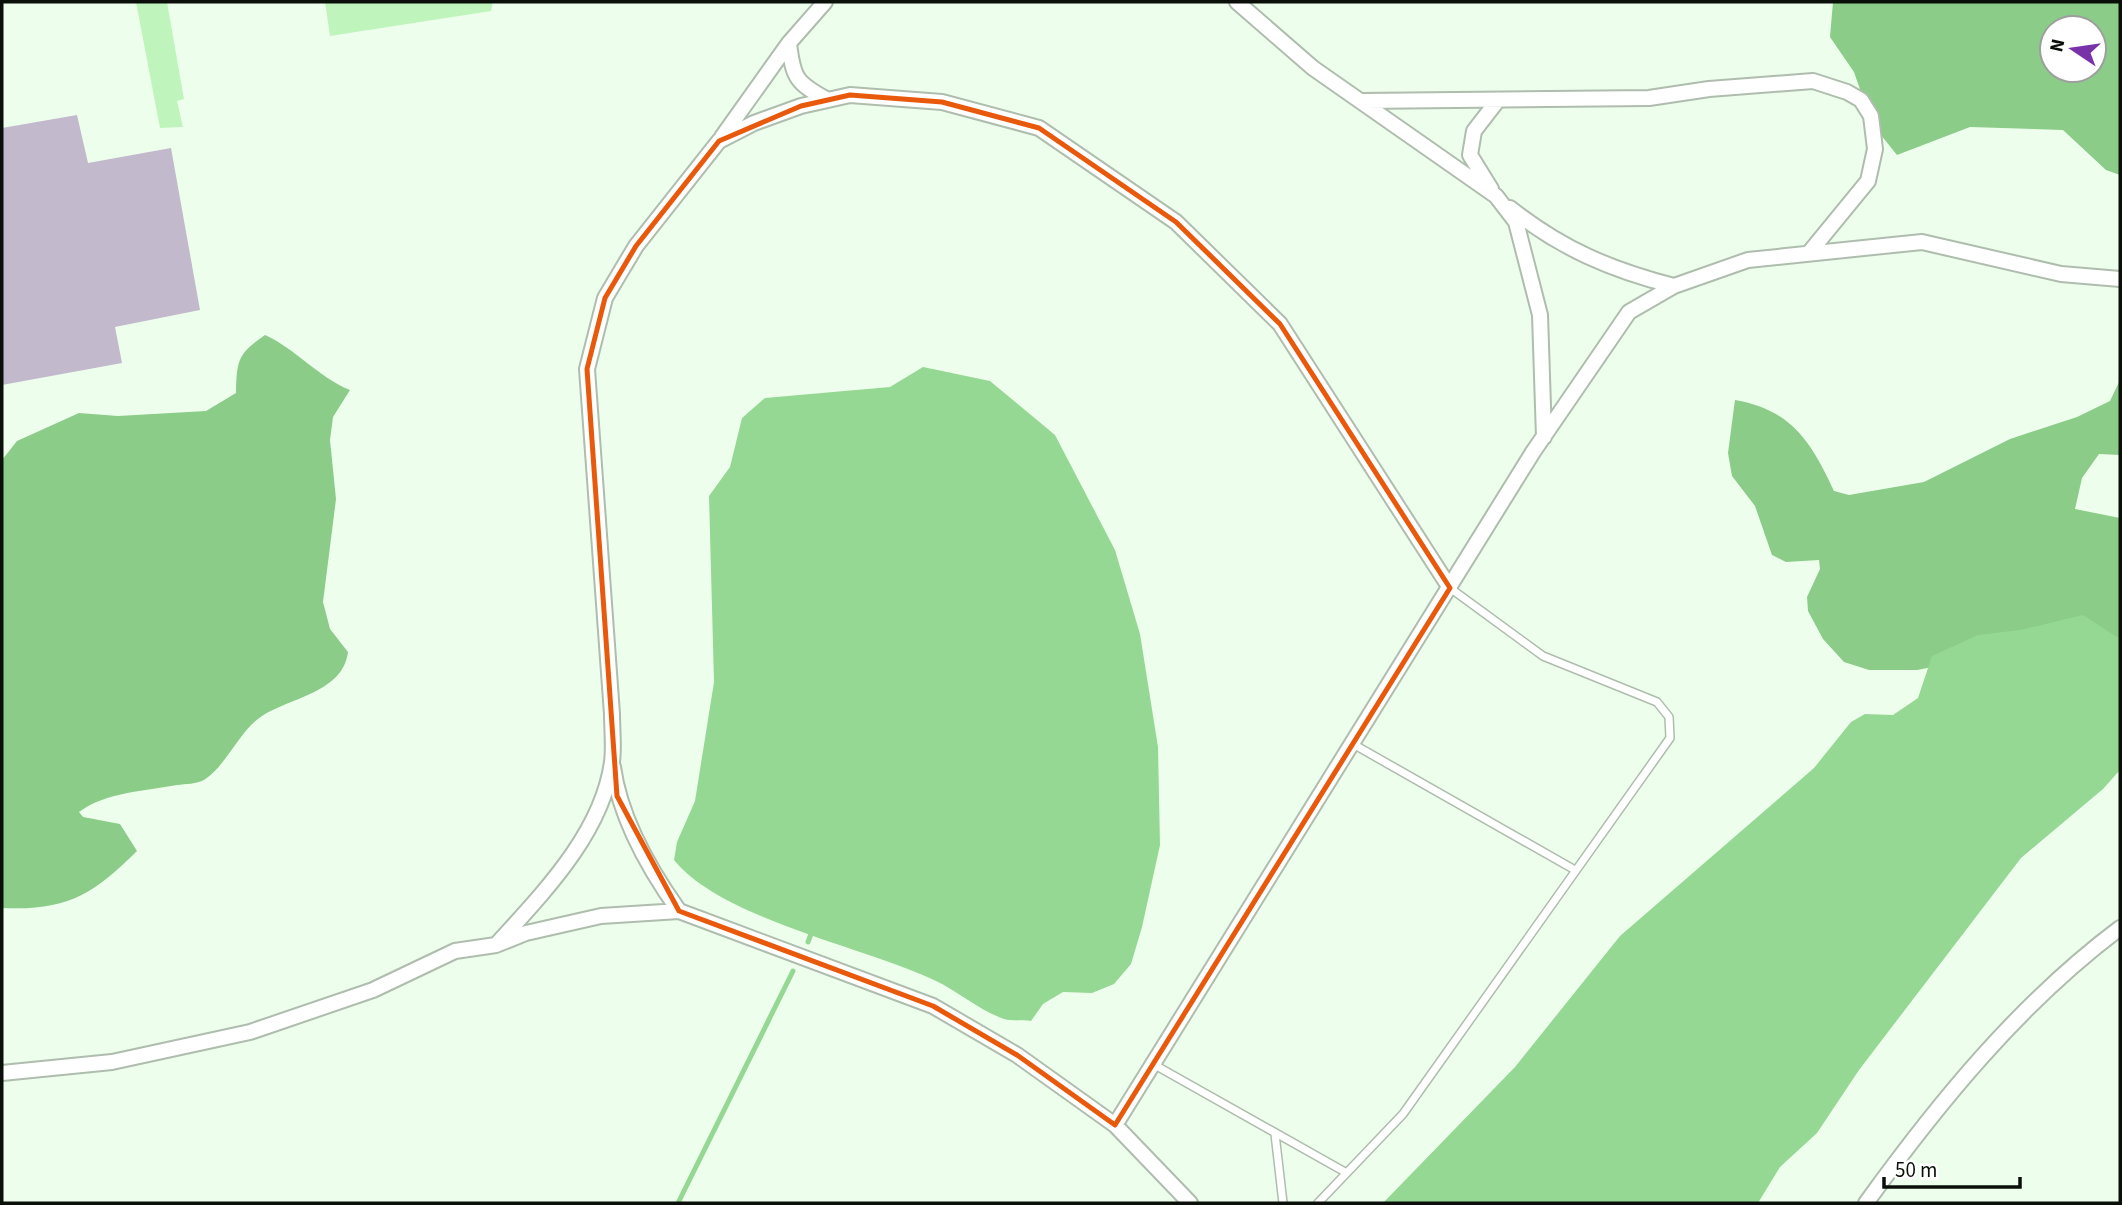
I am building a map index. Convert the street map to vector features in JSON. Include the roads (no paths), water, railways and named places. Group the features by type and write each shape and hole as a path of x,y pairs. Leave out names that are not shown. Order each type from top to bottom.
{"street":[{"path":"679,911 657,880 617,796 612,762 587,369 605,298 636,246 719,141 789,43 825,2"},
{"path":"1237,2 1314,68 1566,248 1630,275 1675,286"},
{"path":"789,43 792,72 808,89 828,100"},
{"path":"1362,101 1649,99 1709,89 1813,81 1847,92 1861,100 1871,116 1875,149 1868,181 1809,253"},
{"path":"719,141 754,122 850,94 942,102 1039,128 1176,222 1280,324 1450,588"},
{"path":"1498,100 1474,131 1470,155 1516,222 1540,315 1544,436"},
{"path":"1115,1125 1544,436 1629,312 1675,286 1748,260 1922,242 2061,274 2120,279"},
{"path":"496,946 562,869 600,803 612,762"},
{"path":"2,1073 112,1062 250,1032 373,990 454,951 496,946 526,933 601,916 679,911 933,1006 1017,1055 1115,1125 1190,1203"},
{"path":"1866,1203 1991,1047 2071,965 2120,928"}],"lane":[{"path":"1318,1203 1403,1114 1670,738 1669,717 1657,702 1543,656 1450,588"},
{"path":"1353,744 1575,870"},
{"path":"1153,1064 1345,1172"},
{"path":"1275,1135 1283,1203"}],"waterway":[{"path":"808,942 811,934"},
{"path":"678,1203 793,971"}]}
